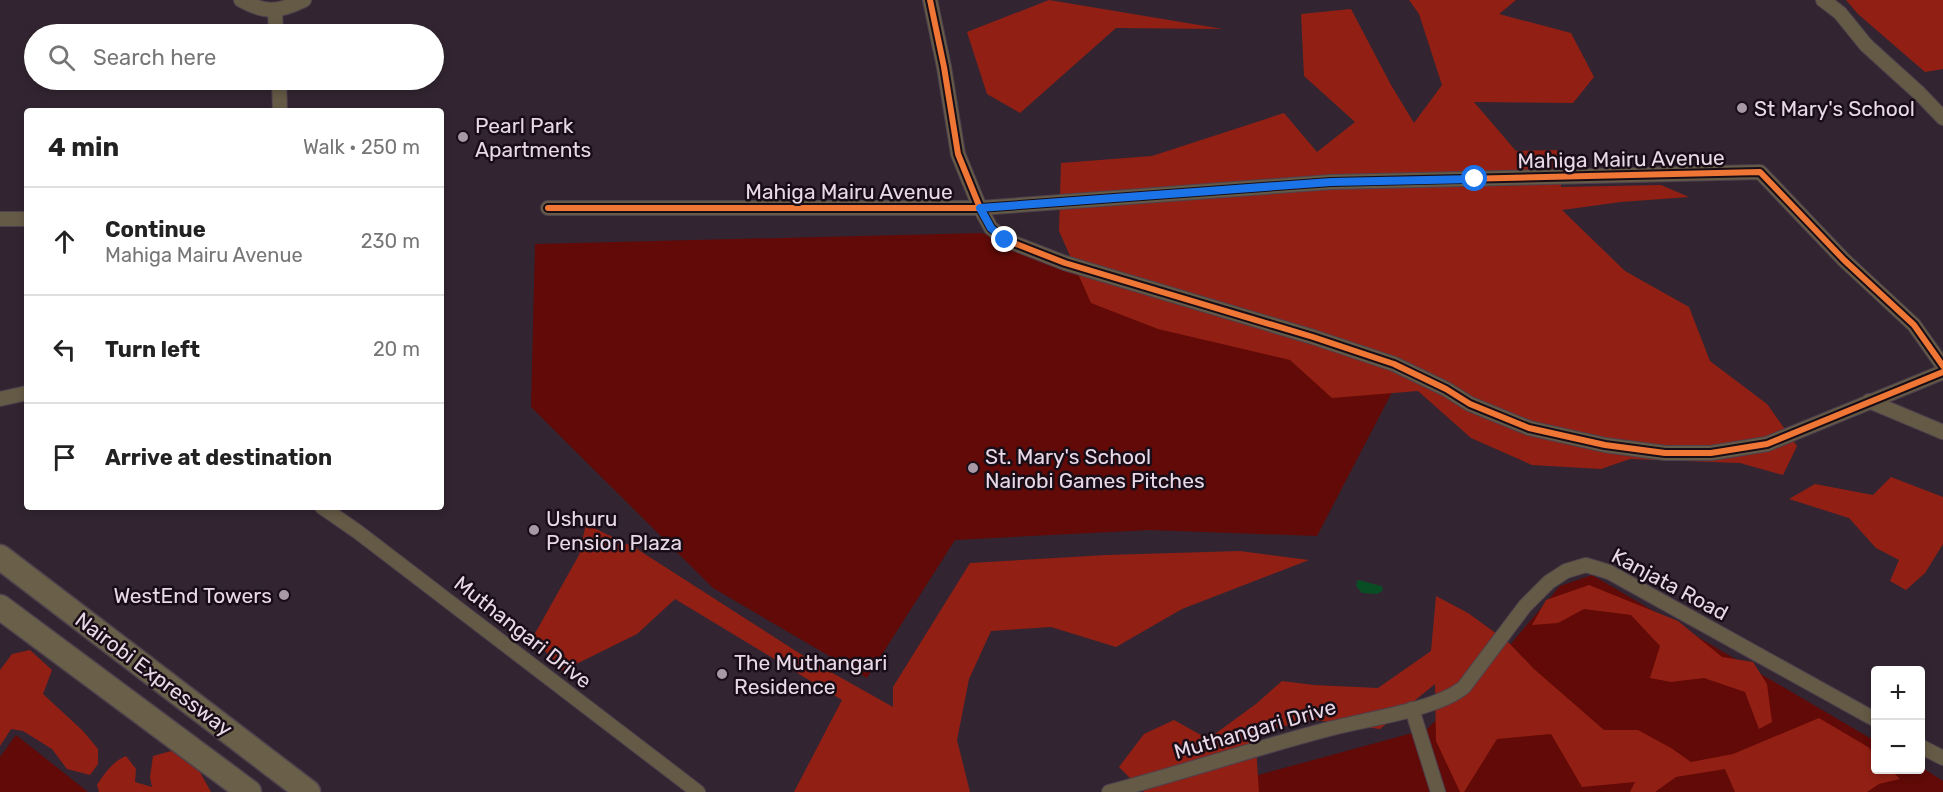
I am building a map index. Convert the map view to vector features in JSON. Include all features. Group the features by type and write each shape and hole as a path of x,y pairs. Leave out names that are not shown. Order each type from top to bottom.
{"highway":[{"name":"Nairobi Expressway","path":"0,557 308,792"},
{"name":"Nairobi Expressway","path":"0,607 249,792"}],"street":[{"path":"242,0 256,8 275,11 304,0"},
{"path":"930,0 944,66 958,154 980,208 991,228 1005,240 1076,266 1313,336 1394,364 1446,389 1470,404 1529,428 1605,444 1677,453 1711,453 1767,444 1943,372"},
{"path":"1823,0 1840,12 1866,45 1943,118"},
{"path":"275,11 276,24"},
{"path":"279,90 280,108"},
{"name":"Mahiga Mairu Avenue","path":"548,208 980,208 1331,182 1760,172 1844,260 1914,325 1943,366"},
{"path":"0,219 24,219"},
{"path":"0,399 24,394"},
{"path":"1869,402 1943,432"},
{"name":"Muthangari Drive","path":"326,510 698,792"},
{"name":"Kanjata Road","path":"1412,709 1439,701 1458,692 1525,606 1549,582 1566,571 1586,565 1609,572 1871,718"},
{"path":"1412,709 1437,792"},
{"name":"Muthangari Drive","path":"1109,792 1325,730 1412,709"},
{"path":"1925,749 1943,759"}],"shaded area":[{"path":"1049,0 1223,29 1116,28 1020,113 987,94 967,32"},
{"path":"1409,0 1516,0 1499,14 1571,33 1594,77 1573,103 1474,102 1516,151 1557,150 1561,187 1661,185 1689,197 1621,202 1562,210 1625,271 1689,307 1710,361 1767,404 1797,446 1783,475 1740,463 1630,459 1601,469 1532,465 1471,438 1418,391 1332,398 1290,360 1158,329 1091,303 1059,231 1061,163 1152,156 1284,113 1317,152 1355,122 1304,76 1301,14 1351,9 1414,123 1442,85 1419,14"},
{"path":"1846,0 1943,0 1943,69 1925,72 1858,14"},
{"name":"St. Mary's School Nairobi Games Pitches","path":"981,233 1412,354 1317,536 1150,530 955,540 867,678 713,588 531,407 535,244"},
{"path":"1891,477 1943,497 1943,544 1925,573 1906,590 1890,581 1899,560 1876,548 1849,518 1789,499 1815,484 1873,495"},
{"path":"586,524 637,549 813,662 893,707 893,687 970,563 1107,555 1240,551 1309,560 1182,609 1116,647 1051,627 991,631 969,679 957,740 970,792 794,792 842,700 675,599 637,634 562,671 533,637 579,555"},
{"path":"1592,575 1871,739 1871,774 1925,774 1925,770 1943,781 1943,792 1196,792 1427,729 1492,666 1560,586"},
{"path":"1359,580 1381,586 1382,591 1377,594 1362,593 1356,586"},
{"path":"1589,585 1678,621 1722,657 1753,662 1767,684 1772,722 1759,729 1745,692 1704,678 1671,682 1650,678 1660,646 1631,615 1584,609 1558,623 1532,625 1546,600"},
{"path":"1436,596 1468,613 1508,642 1534,669 1604,730 1638,730 1691,762 1733,754 1819,718 1871,750 1871,774 1895,774 1900,779 1879,784 1867,792 1735,792 1725,769 1676,777 1655,792 1630,792 1635,782 1582,787 1551,734 1497,739 1464,792 1460,792 1436,741 1435,684 1380,729 1315,720 1255,732 1259,792 1144,792 1119,767 1144,734 1174,720 1208,739 1256,704 1282,681 1378,688 1431,651"},
{"path":"30,650 52,670 43,694 83,731 98,749 98,764 90,775 67,769 52,749 23,731 11,729 0,746 0,670 12,654"},
{"path":"16,735 88,792 0,792 0,757"},
{"path":"175,750 196,765 211,792 99,792 97,785 106,772 126,756 136,769 135,782 152,787 150,777 153,756"}],"cycle path":[{"path":"930,0 958,154 980,208 991,228 1006,240 1065,263 1313,337 1394,364 1446,389 1470,404 1529,428 1605,445 1665,453 1711,453 1767,444 1943,372"},
{"path":"548,208 980,208 1331,182 1760,172 1844,260 1914,325 1943,366"}],"place":[{"name":"St Mary's School","path":"1742,108"},
{"name":"Pearl Park Apartments","path":"463,137"},
{"name":"St. Mary's School Nairobi Games Pitches","path":"973,468"},
{"name":"Ushuru Pension Plaza","path":"534,530"},
{"name":"WestEnd Towers","path":"284,595"},
{"name":"The Muthangari Residence","path":"722,674"}],"route":[{"path":"1005,240 991,228 980,208 1331,182 1475,179"}]}
